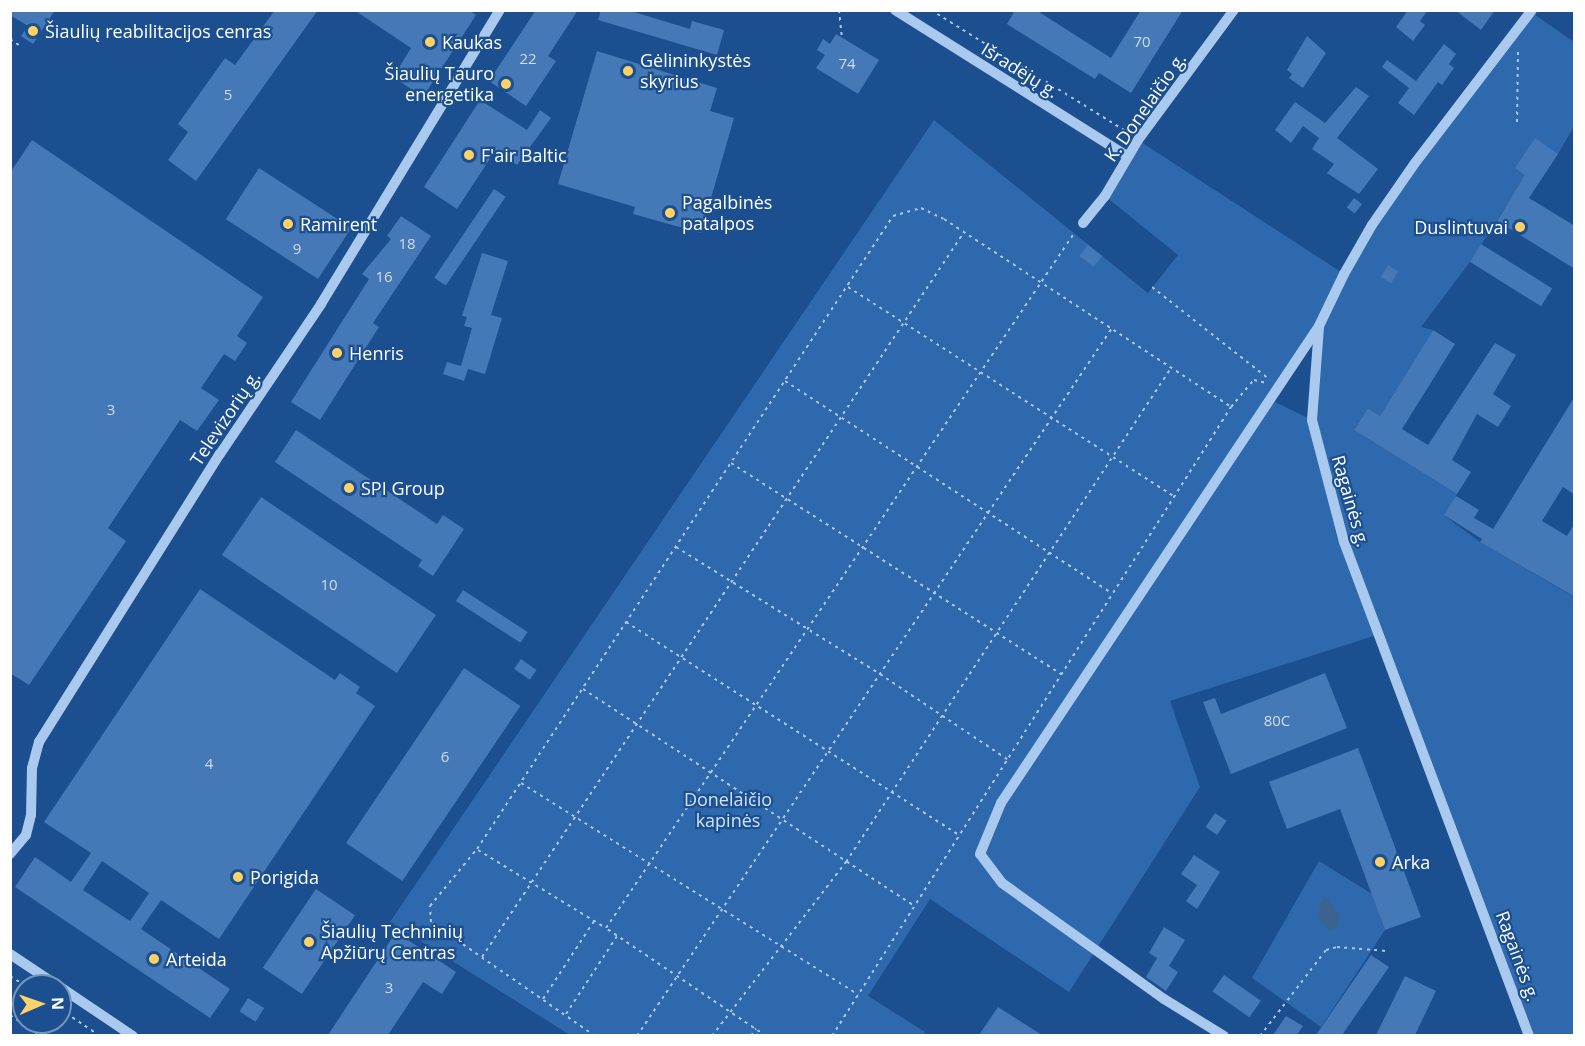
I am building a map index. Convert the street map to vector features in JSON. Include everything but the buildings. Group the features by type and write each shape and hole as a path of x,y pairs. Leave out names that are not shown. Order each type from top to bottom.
{"street":[{"name":"Televizorių g.","path":"10,854 26,835 31,815 32,768 39,742 220,454 327,294 500,10"},
{"name":"Išradėjų g.","path":"895,10 1128,157"},
{"name":"K. Donelaičio g.","path":"1083,223 1138,140 1234,10"},
{"name":"Ragainės g.","path":"1529,1035 1344,542 1312,420 1319,326 1372,225 1518,31 1530,11"},
{"path":"1224,1035 1164,999 1002,883 980,854 1001,803 1319,326"},
{"path":"10,954 41,974"},
{"path":"72,995 133,1035"}],"path":[{"path":"839,10 842,37"},
{"path":"931,10 1138,140"},
{"path":"1517,122 1518,31"},
{"path":"10,39 22,47"},
{"path":"595,1035 430,922 430,906 477,849 893,216 921,208 964,232 1231,406"},
{"path":"606,928 1083,223"},
{"path":"482,957 964,232"},
{"path":"847,287 1174,496"},
{"path":"1152,287 1278,386"},
{"path":"637,1035 1112,328"},
{"path":"712,1035 846,861 1172,368"},
{"path":"832,1035 1231,406 1254,380 1278,386"},
{"path":"785,381 1113,593"},
{"path":"731,463 1061,674"},
{"path":"676,547 807,631 880,674 1007,759"},
{"path":"626,622 893,790 959,835"},
{"path":"582,689 914,906"},
{"path":"521,783 858,994"},
{"path":"477,849 606,928 766,1035"},
{"path":"543,999 594,921"},
{"path":"565,1015 617,936"},
{"path":"1260,1035 1326,950 1337,947 1387,951"},
{"path":"10,1015 43,1035"},
{"path":"72,1018 100,1035"},
{"path":"751,1035 756,1028"}],"green space":[{"name":"Donelaičio kapinės","path":"1531,12 1574,42 1574,126 1558,154 1526,175 1470,262 1421,327 1433,330 1380,416 1368,408 1354,430 1457,494 1445,516 1480,542 1574,597 1574,1035 1529,1035 1380,634 1170,701 1200,787 1069,992 930,899 868,996 925,1032 923,1035 570,1035 390,922 934,120 1148,293 1178,255 1105,196 1138,140 1344,274 1372,225","holes":["1319,328 1312,420 1271,400"]},
{"path":"1319,861 1372,894 1385,930 1321,1027 1252,978"}],"shaded area":[{"path":"1326,897 1340,915 1336,927 1328,930 1318,917 1320,904"}],"place":[{"name":"Šiaulių reabilitacijos cenras","path":"33,31"},
{"name":"Kaukas","path":"430,42"},
{"name":"Gėlininkystės skyrius","path":"628,71"},
{"name":"Šiaulių Tauro energetika","path":"506,84"},
{"name":"F'air Baltic","path":"469,155"},
{"name":"Pagalbinės patalpos","path":"670,213"},
{"name":"Ramirent","path":"288,224"},
{"name":"Duslintuvai","path":"1520,227"},
{"name":"Henris","path":"337,353"},
{"name":"SPI Group","path":"349,488"},
{"name":"Arka","path":"1380,862"},
{"name":"Porigida","path":"238,877"},
{"name":"Šiaulių Techninių Apžiūrų Centras","path":"309,942"},
{"name":"Arteida","path":"154,959"}]}
